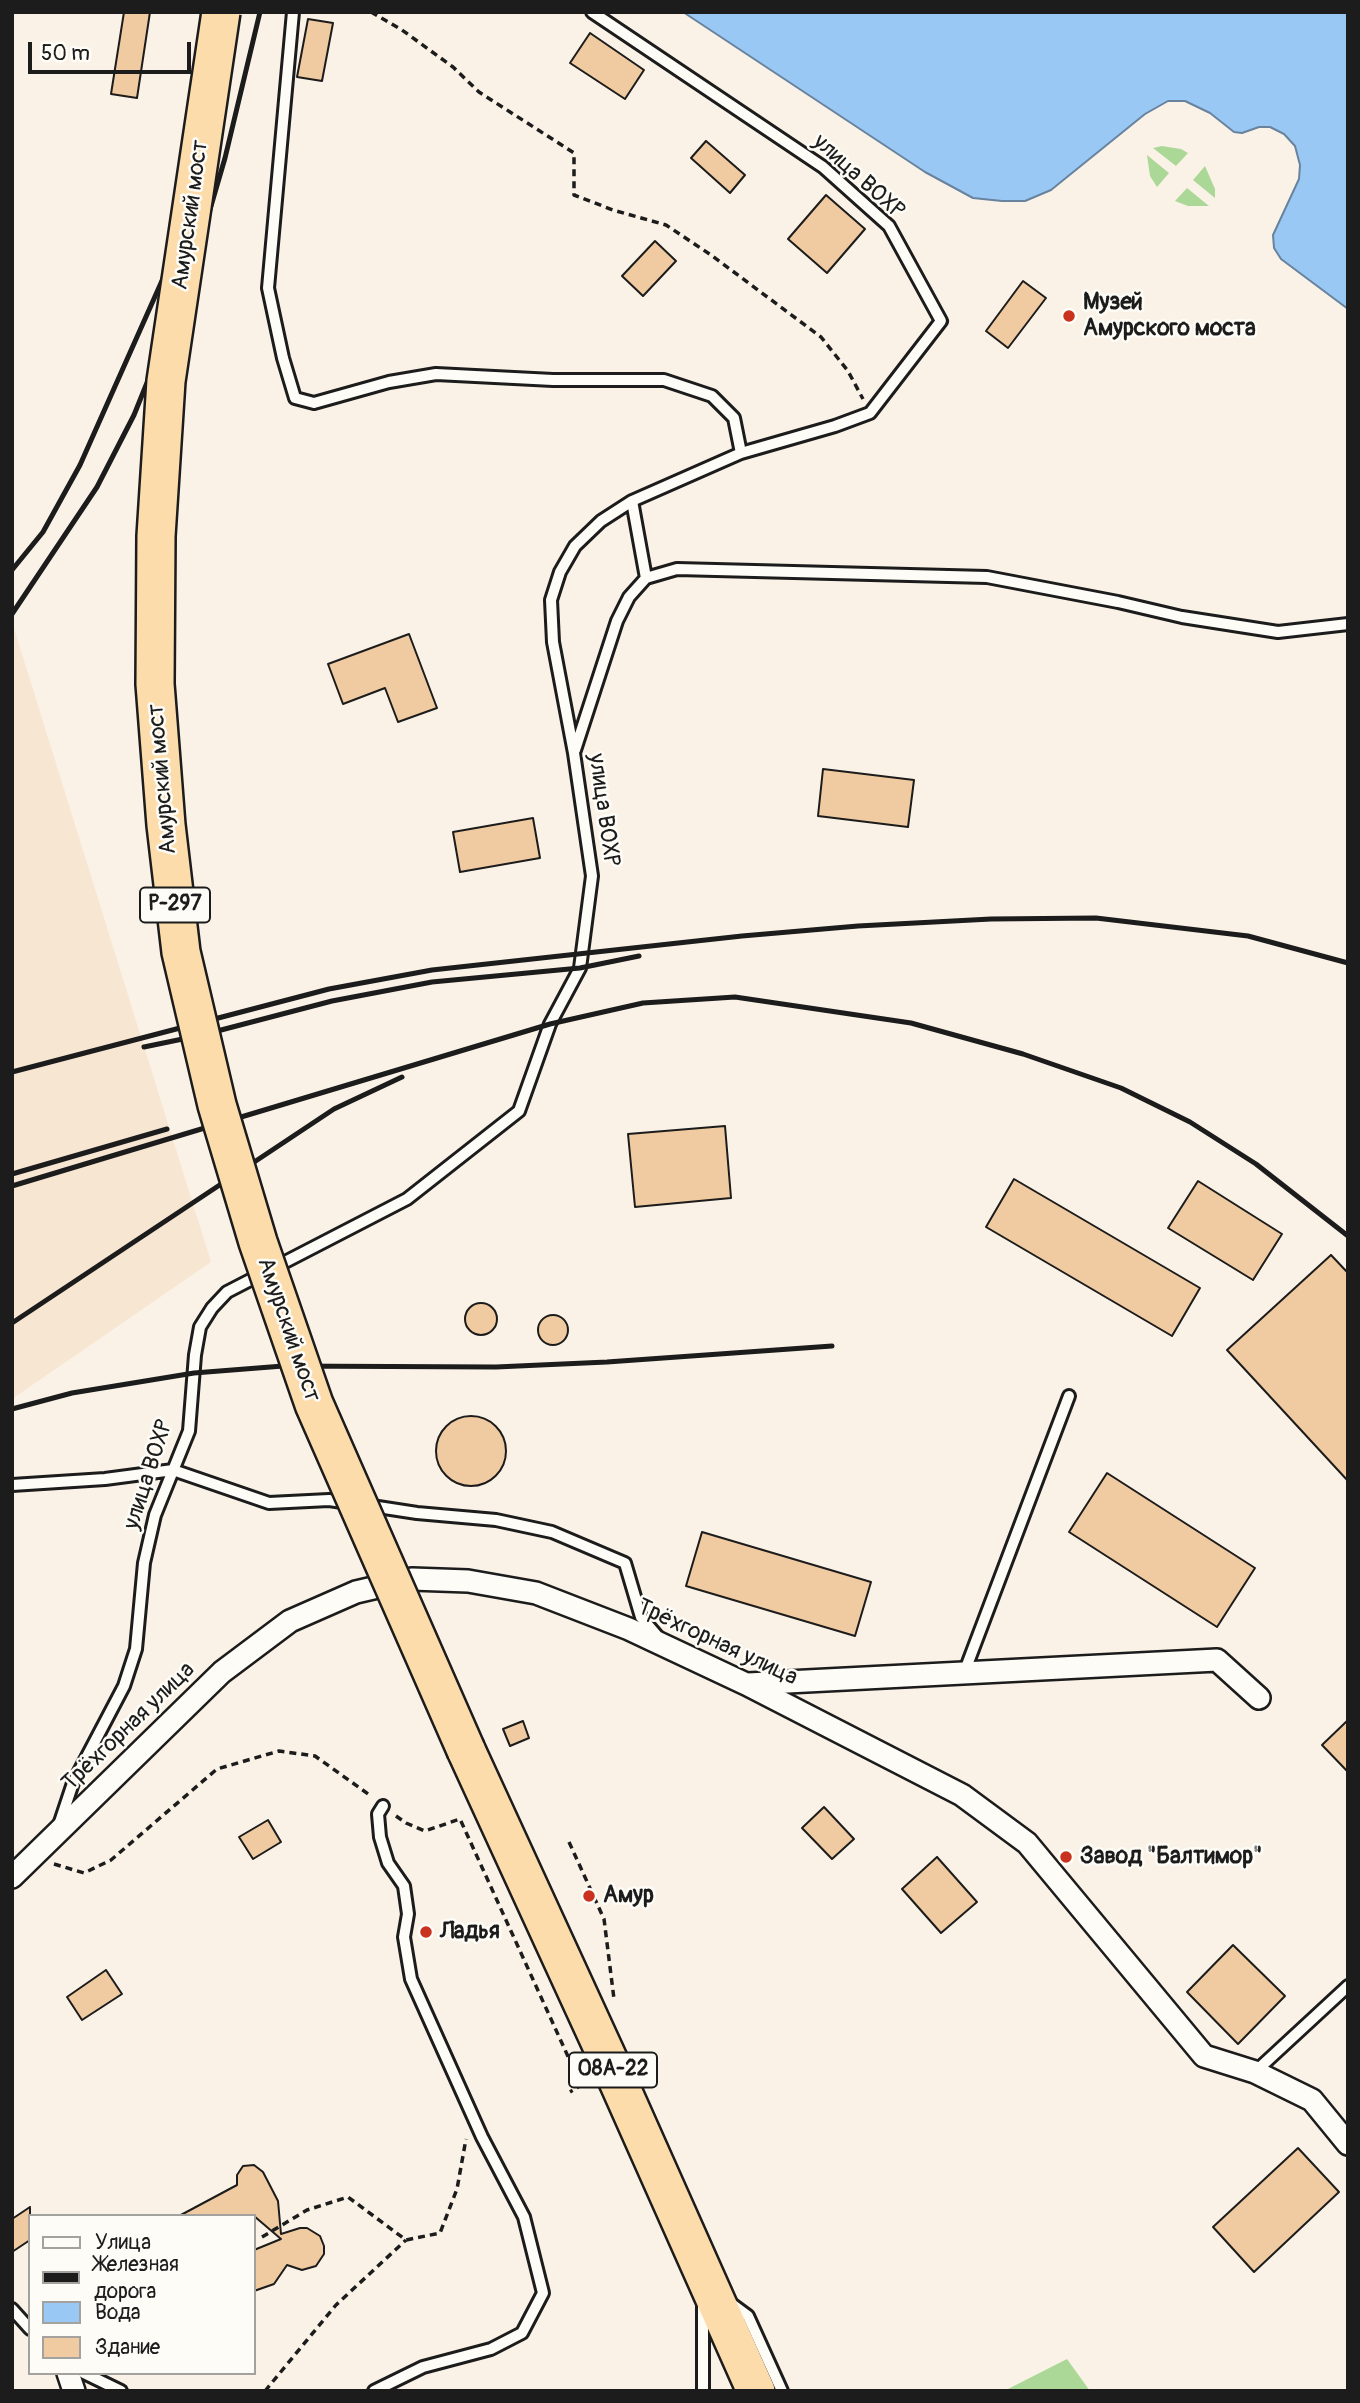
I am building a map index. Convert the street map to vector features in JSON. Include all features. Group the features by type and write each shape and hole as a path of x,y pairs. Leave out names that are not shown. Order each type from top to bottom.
{"highway":[{"name":"Амурский мост","path":"221,12 166,381 156,536 155,684 166,825 181,952 225,1130 258,1242 314,1404 466,1751"},
{"name":"08А-22","path":"466,1751 613,2070 756,2391"}],"street":[{"name":"Трёхгорная улица","path":"12,1877 222,1672 290,1620 356,1592 412,1579 468,1581 536,1593 666,1646 962,1795 1005,1825 1034,1851 1204,2056 1255,2072 1312,2101 1348,2144"},
{"path":"746,1684 1217,1660 1259,1698"}],"lane":[{"path":"293,12 268,288 283,358 295,398 314,403 388,382 436,374 553,380 664,380 712,396 734,418 741,453"},
{"name":"улица ВОХР","path":"56,1833 73,1783 124,1686 136,1649 144,1563 155,1515 189,1431 196,1341 200,1327 212,1308 228,1292 407,1199 519,1111 550,1024 580,968 592,876 574,752 553,642 551,600 560,572 575,546 601,521 632,501 741,453 870,413 942,321 889,226 823,167 592,12"},
{"path":"632,501 646,578"},
{"path":"574,752 617,621 629,597 646,578 677,569 987,577 1182,617 1278,632 1348,624"},
{"path":"964,1673 1069,1395"},
{"path":"12,1485 105,1479 173,1470 269,1503 329,1500 417,1513 496,1520 552,1532 625,1563 640,1617 666,1646"},
{"path":"374,2391 423,2367 491,2349 522,2333 543,2293 524,2217 482,2137 411,1979 404,1937 408,1914 404,1886 388,1863 380,1837 378,1814 383,1806"},
{"path":"1255,2072 1348,1986"},
{"path":"704,2391 707,2281"},
{"path":"707,2281 748,2316 782,2391"},
{"path":"12,2309 28,2327"},
{"path":"88,2375 121,2391"}],"path":[{"path":"371,12 443,59 479,92 574,153 574,195 613,210 666,225 821,337 848,371 870,413"},
{"path":"40,1850 56,1866 84,1873 111,1860 216,1769 279,1751 315,1756 406,1823 425,1831 460,1819 581,2085 570,2092"},
{"path":"569,1842 604,1919 616,2011"},
{"path":"265,2391 336,2305 406,2240 440,2233 457,2189 470,2109"},
{"path":"262,2237 307,2210 348,2197 406,2240"}],"shaded area":[{"path":"12,622 211,1262 12,1399"}],"green space":[{"path":"1162,146 1188,153 1176,166 1153,148"},
{"path":"1147,155 1169,173 1157,187 1150,176"},
{"path":"1205,166 1215,189 1215,198 1193,180"},
{"path":"1187,188 1209,206 1188,206 1175,201"},
{"path":"1067,2359 1090,2391 1004,2391"}],"water":[{"path":"683,12 1348,12 1348,309 1281,259 1274,248 1273,235 1299,179 1300,165 1295,146 1284,134 1270,127 1234,132 1210,113 1185,101 1168,101 1145,114 1051,190 1025,201 973,198 925,172"}],"building":[{"path":"124,12 150,12 137,98 111,94"},
{"path":"308,19 333,23 322,81 297,77"},
{"path":"590,33 644,70 625,99 570,63"},
{"path":"706,141 745,175 730,193 691,158"},
{"path":"826,195 865,229 827,273 788,239"},
{"path":"655,241 676,261 643,296 622,276"},
{"path":"1023,281 1046,298 1008,348 986,331"},
{"path":"409,634 437,708 398,722 385,688 343,704 328,664"},
{"path":"823,769 914,780 908,827 818,816"},
{"path":"533,818 540,858 460,872 453,832"},
{"path":"725,1126 731,1198 635,1207 628,1134"},
{"path":"1014,1179 1200,1288 1172,1336 986,1227"},
{"path":"1198,1181 1282,1234 1253,1280 1168,1228"},
{"path":"1331,1255 1348,1273 1348,1481 1227,1350"},
{"path":"481,1303 492,1308 497,1319 492,1330 481,1335 470,1330 465,1319 470,1308"},
{"path":"553,1315 559,1316 567,1324 567,1336 559,1344 553,1345 547,1344 539,1336 538,1330 539,1324 547,1316"},
{"path":"478,1416 491,1422 500,1431 504,1437 504,1465 496,1476 485,1484 464,1486 446,1476 438,1465 436,1444 446,1426 457,1418"},
{"path":"1107,1473 1255,1568 1217,1627 1069,1532"},
{"path":"702,1532 871,1582 855,1636 686,1586"},
{"path":"1348,1720 1348,1772 1322,1745"},
{"path":"523,1721 529,1738 510,1746 503,1729"},
{"path":"824,1807 854,1839 832,1859 802,1828"},
{"path":"268,1820 281,1842 253,1859 239,1837"},
{"path":"937,1857 977,1902 941,1933 902,1889"},
{"path":"1233,1945 1285,1996 1238,2044 1187,1992"},
{"path":"106,1970 122,1994 82,2020 67,1997"},
{"path":"1298,2148 1339,2192 1254,2272 1213,2227"},
{"path":"254,2165 263,2172 278,2201 281,2234 307,2228 320,2236 324,2246 324,2254 316,2266 302,2270 287,2265 274,2284 256,2290 256,2249 281,2239 256,2218 256,2214 183,2214 237,2185 237,2175 243,2166"},
{"path":"30,2207 28,2241 12,2252 12,2219"}],"railway":[{"path":"12,570 43,532 80,465 169,265 228,12"},
{"path":"12,614 97,487 134,415 192,271 225,158 260,12"},
{"path":"12,1072 329,989 432,970 858,926 991,919 1096,918 1248,936 1348,963"},
{"path":"144,1047 202,1035 332,1001 432,982 580,968 639,956"},
{"path":"12,1186 550,1024 643,1003 735,997 911,1023 1023,1054 1121,1088 1190,1122 1256,1164 1348,1236"},
{"path":"12,1323 334,1109 402,1077"},
{"path":"12,1174 167,1129"},
{"path":"12,1409 72,1393 194,1373 283,1366 496,1367 832,1346"}],"place":[{"name":"Музей Амурского моста","path":"1069,316"},
{"name":"Завод \"Балтимор\"","path":"1066,1857"},
{"name":"Амур","path":"589,1896"},
{"name":"Ладья","path":"426,1932"}]}
